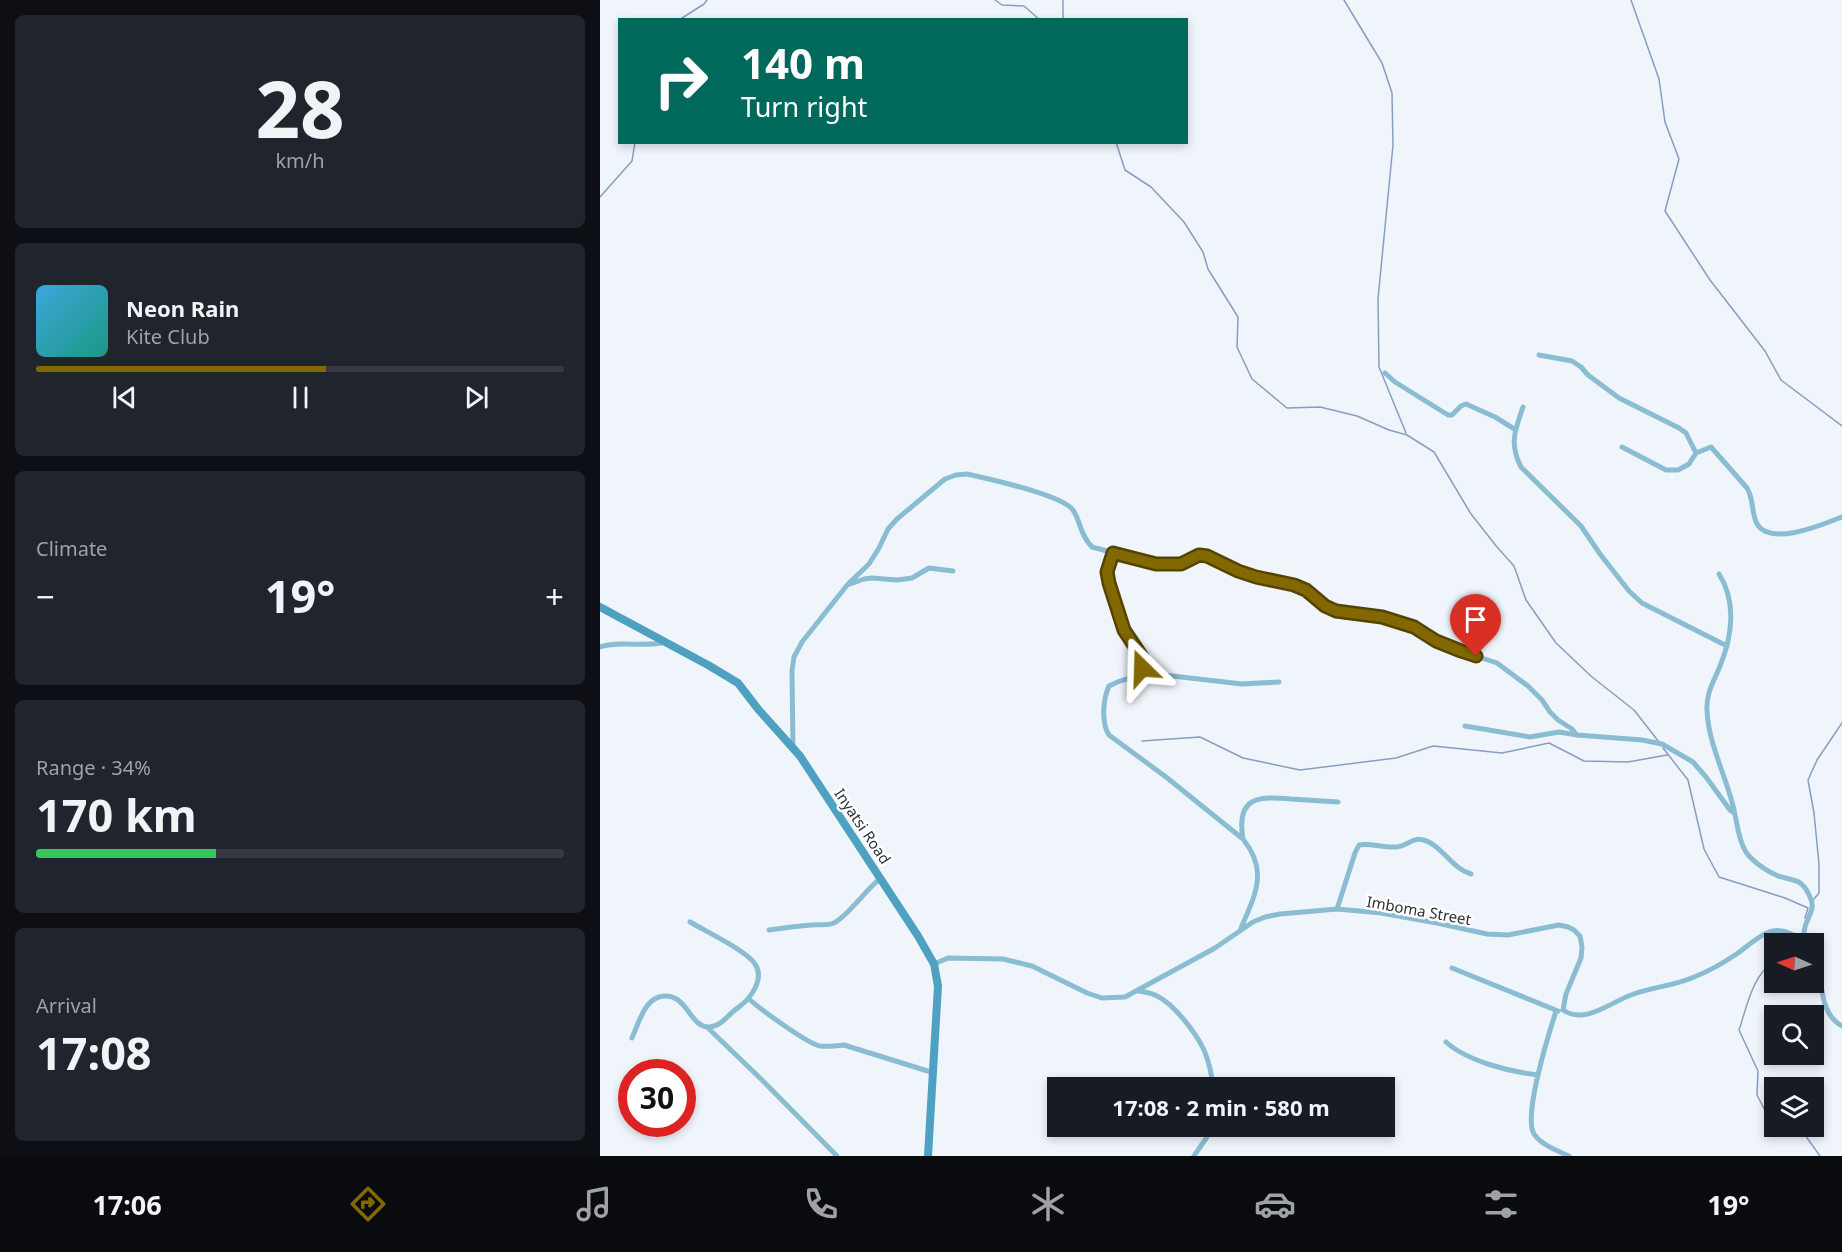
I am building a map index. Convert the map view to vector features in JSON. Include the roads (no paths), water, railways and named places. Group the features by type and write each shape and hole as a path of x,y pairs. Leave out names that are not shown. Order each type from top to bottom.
{"street":[{"path":"1539,355 1572,361 1581,366 1588,375 1618,398 1686,433 1696,453"},
{"path":"1385,373 1395,382 1448,415 1452,415 1466,404 1495,417 1516,430"},
{"path":"1523,407 1514,446 1521,467 1581,526 1629,591 1642,603 1727,646"},
{"path":"1622,447 1672,471 1689,464 1696,453 1711,447 1752,495 1753,511 1758,526 1765,531 1786,534 1809,530 1842,518"},
{"path":"793,748 792,671 794,657 802,642 848,584 868,564 888,529 897,519 945,479 967,474 1058,499 1072,510 1084,539 1092,547 1156,564 1181,564 1199,555 1207,556 1238,571 1306,590 1325,606 1336,611 1382,617 1414,627 1436,641 1497,663 1528,686 1550,712 1577,735"},
{"path":"1113,553 1107,572 1109,583 1124,630 1142,657 1142,675"},
{"path":"848,584 872,578 897,580 912,578 929,568 953,571"},
{"path":"1719,574 1731,612 1727,646 1708,693 1707,706 1711,737 1730,795 1741,839 1749,856 1772,873 1797,880 1812,901 1805,933"},
{"name":"Inyatsi Road","path":"600,607 738,683 800,756 918,936 934,964 938,986 928,1156"},
{"path":"600,647 622,644 655,645 666,642"},
{"path":"1241,929 1255,897 1258,873 1250,848 1243,838 1109,735 1105,729 1104,718 1106,697 1110,686 1142,675 1155,674 1242,684 1279,682"},
{"path":"1465,726 1530,737 1558,732 1662,744 1693,762 1734,813"},
{"path":"1243,838 1241,826 1244,810 1250,802 1259,798 1338,802"},
{"path":"1337,909 1359,845 1396,848 1411,840 1427,841 1436,846 1459,868 1471,874"},
{"path":"769,930 834,923 871,885 881,878"},
{"name":"Imboma Street","path":"934,964 948,958 1003,959 1032,966 1102,998 1125,997 1215,948 1241,929 1265,917 1337,909 1380,913 1487,934 1508,935 1559,926 1568,927 1580,936 1581,958 1559,1011"},
{"path":"690,922 754,962 759,971 758,982 749,999 719,1025 708,1028"},
{"path":"1767,933 1780,930 1788,933"},
{"path":"1452,968 1559,1011 1576,1015 1598,1011 1632,994 1694,978 1734,956 1764,935"},
{"path":"1138,991 1157,995 1171,1006 1204,1050 1212,1077"},
{"path":"1823,993 1828,1012 1842,1026"},
{"path":"632,1038 652,999 671,996 680,1001 700,1025 708,1028 769,1086 837,1156"},
{"path":"749,999 759,1008 818,1046 844,1045 934,1073"},
{"path":"1559,1011 1538,1075 1531,1124 1533,1133 1542,1142 1569,1156"},
{"path":"1446,1042 1454,1049 1474,1059 1525,1074 1538,1075"},
{"path":"1194,1156 1207,1137"}],"waterway":[{"path":"682,18 707,0"},
{"path":"995,0 1002,5 1024,6 1038,18"},
{"path":"1063,0 1063,18"},
{"path":"1344,0 1382,63 1392,93 1393,145 1378,299 1379,367 1406,433"},
{"path":"1631,0 1659,79 1665,122 1679,159 1665,211 1710,280 1765,351 1781,380 1842,426"},
{"path":"600,197 632,161 635,144"},
{"path":"1117,144 1125,170 1151,187 1184,222 1203,252 1208,269 1238,317 1237,347 1252,379 1287,408 1320,407 1357,416 1407,435 1434,452 1471,514 1514,566 1526,600 1556,643 1592,677 1634,710 1659,742"},
{"path":"1814,899 1819,893 1819,864 1808,780 1817,760 1842,723"},
{"path":"1142,741 1200,737 1243,758 1300,770 1396,758 1433,746 1502,753 1549,743 1584,761 1628,762 1667,755"},
{"path":"1663,748 1688,780 1704,849 1719,877 1785,898 1808,908"},
{"path":"1805,918 1808,908"},
{"path":"1764,971 1756,983 1739,1030 1758,1071 1757,1095 1764,1109"},
{"path":"1806,1137 1820,1156"}]}
